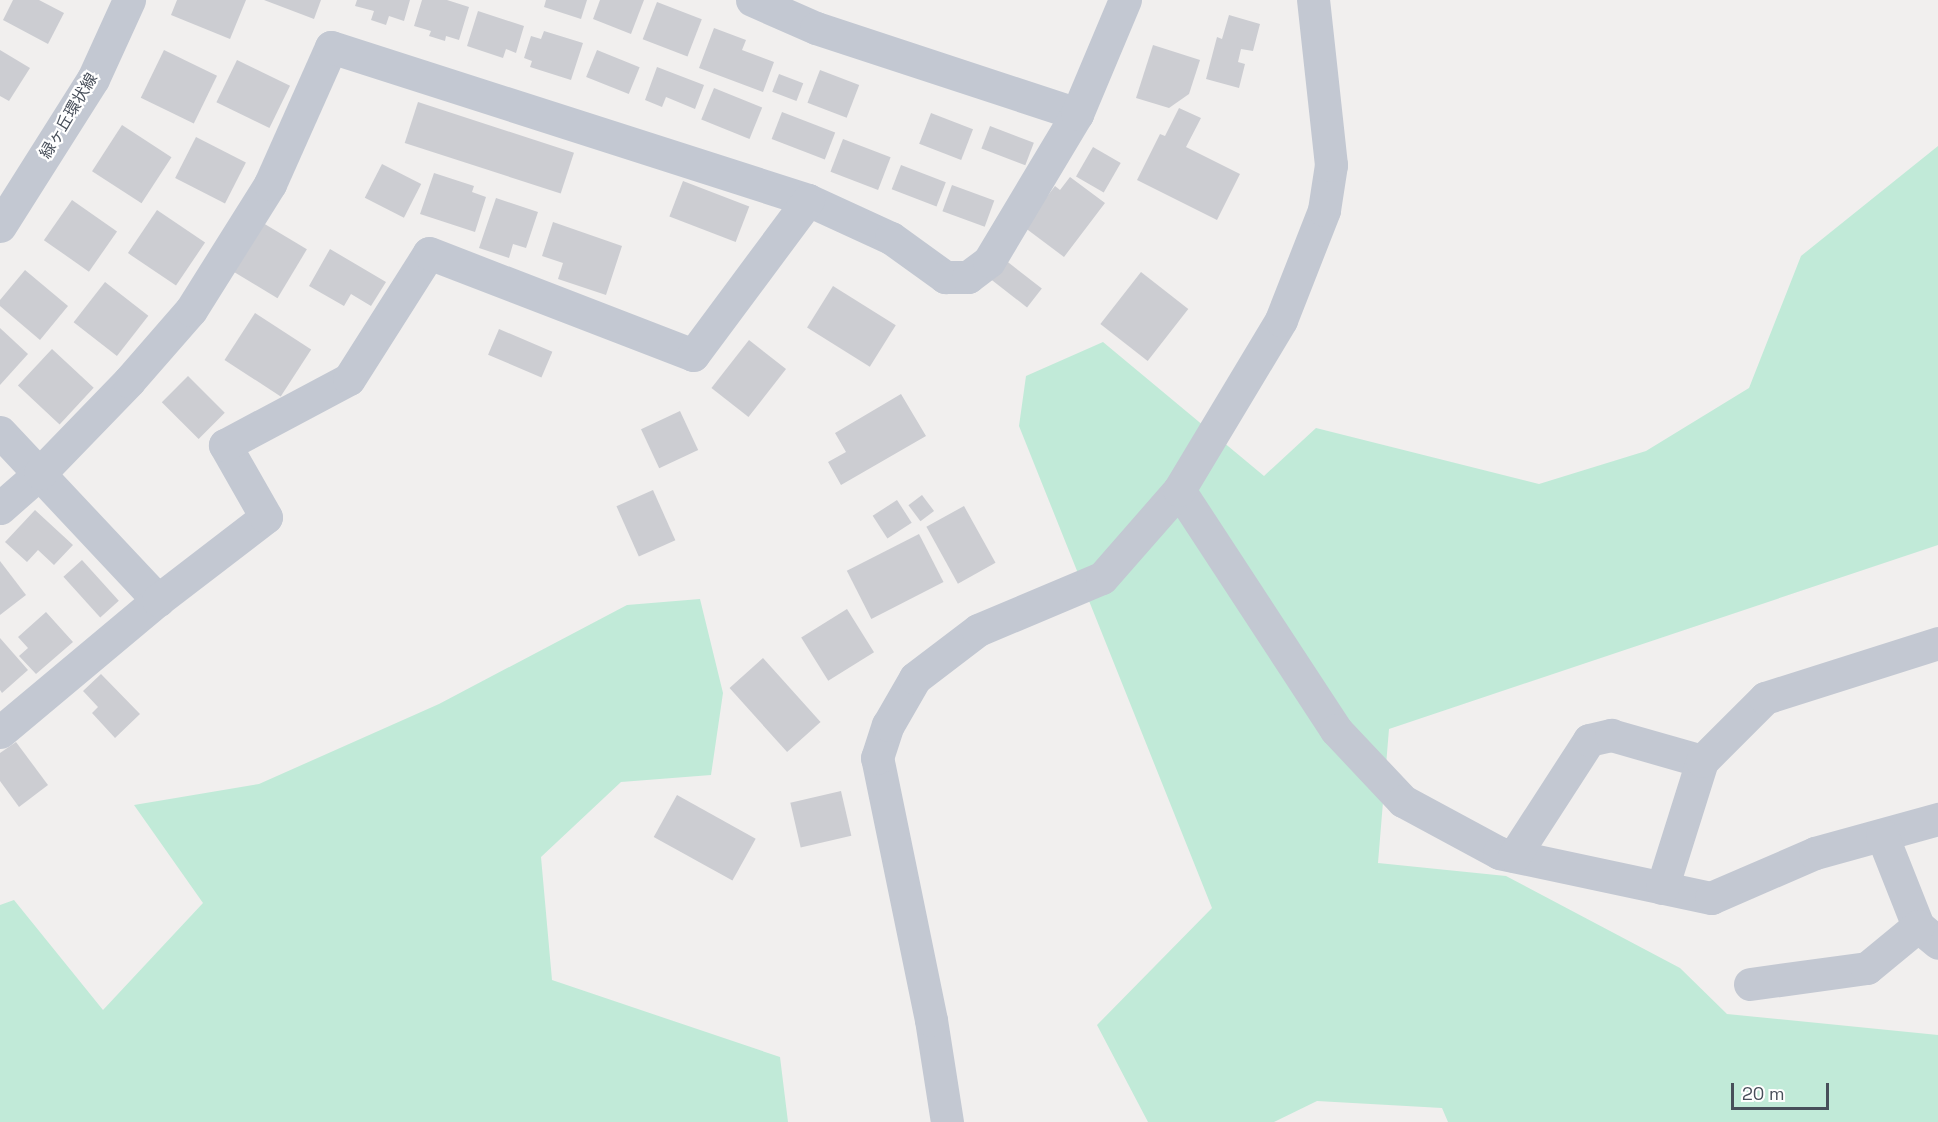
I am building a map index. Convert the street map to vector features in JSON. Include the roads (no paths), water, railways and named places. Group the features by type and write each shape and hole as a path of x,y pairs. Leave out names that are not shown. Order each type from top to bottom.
{"street":[{"name":"緑ヶ丘環状線","path":"0,226 93,79 129,0"},
{"path":"752,0 816,28 1077,114"},
{"path":"0,508 40,473 129,381 191,310 270,184 331,48 808,200 891,238 945,277 968,277 989,261 1077,114 1125,0"},
{"path":"947,1122 931,1020 877,758 888,725 915,678 978,630 1102,578 1179,490 1281,320 1324,210 1331,165 1313,0"},
{"path":"0,732 158,600 266,517 225,445 349,379 429,253 693,355 808,200"},
{"path":"0,432 158,600"},
{"path":"1179,490 1336,730 1403,801 1499,853 1710,898 1815,853 1938,819"},
{"path":"1662,888 1702,761 1766,698 1938,643"},
{"path":"1514,856 1589,740 1611,735 1702,761"},
{"path":"1750,984 1867,968 1928,934 1882,835"}]}
